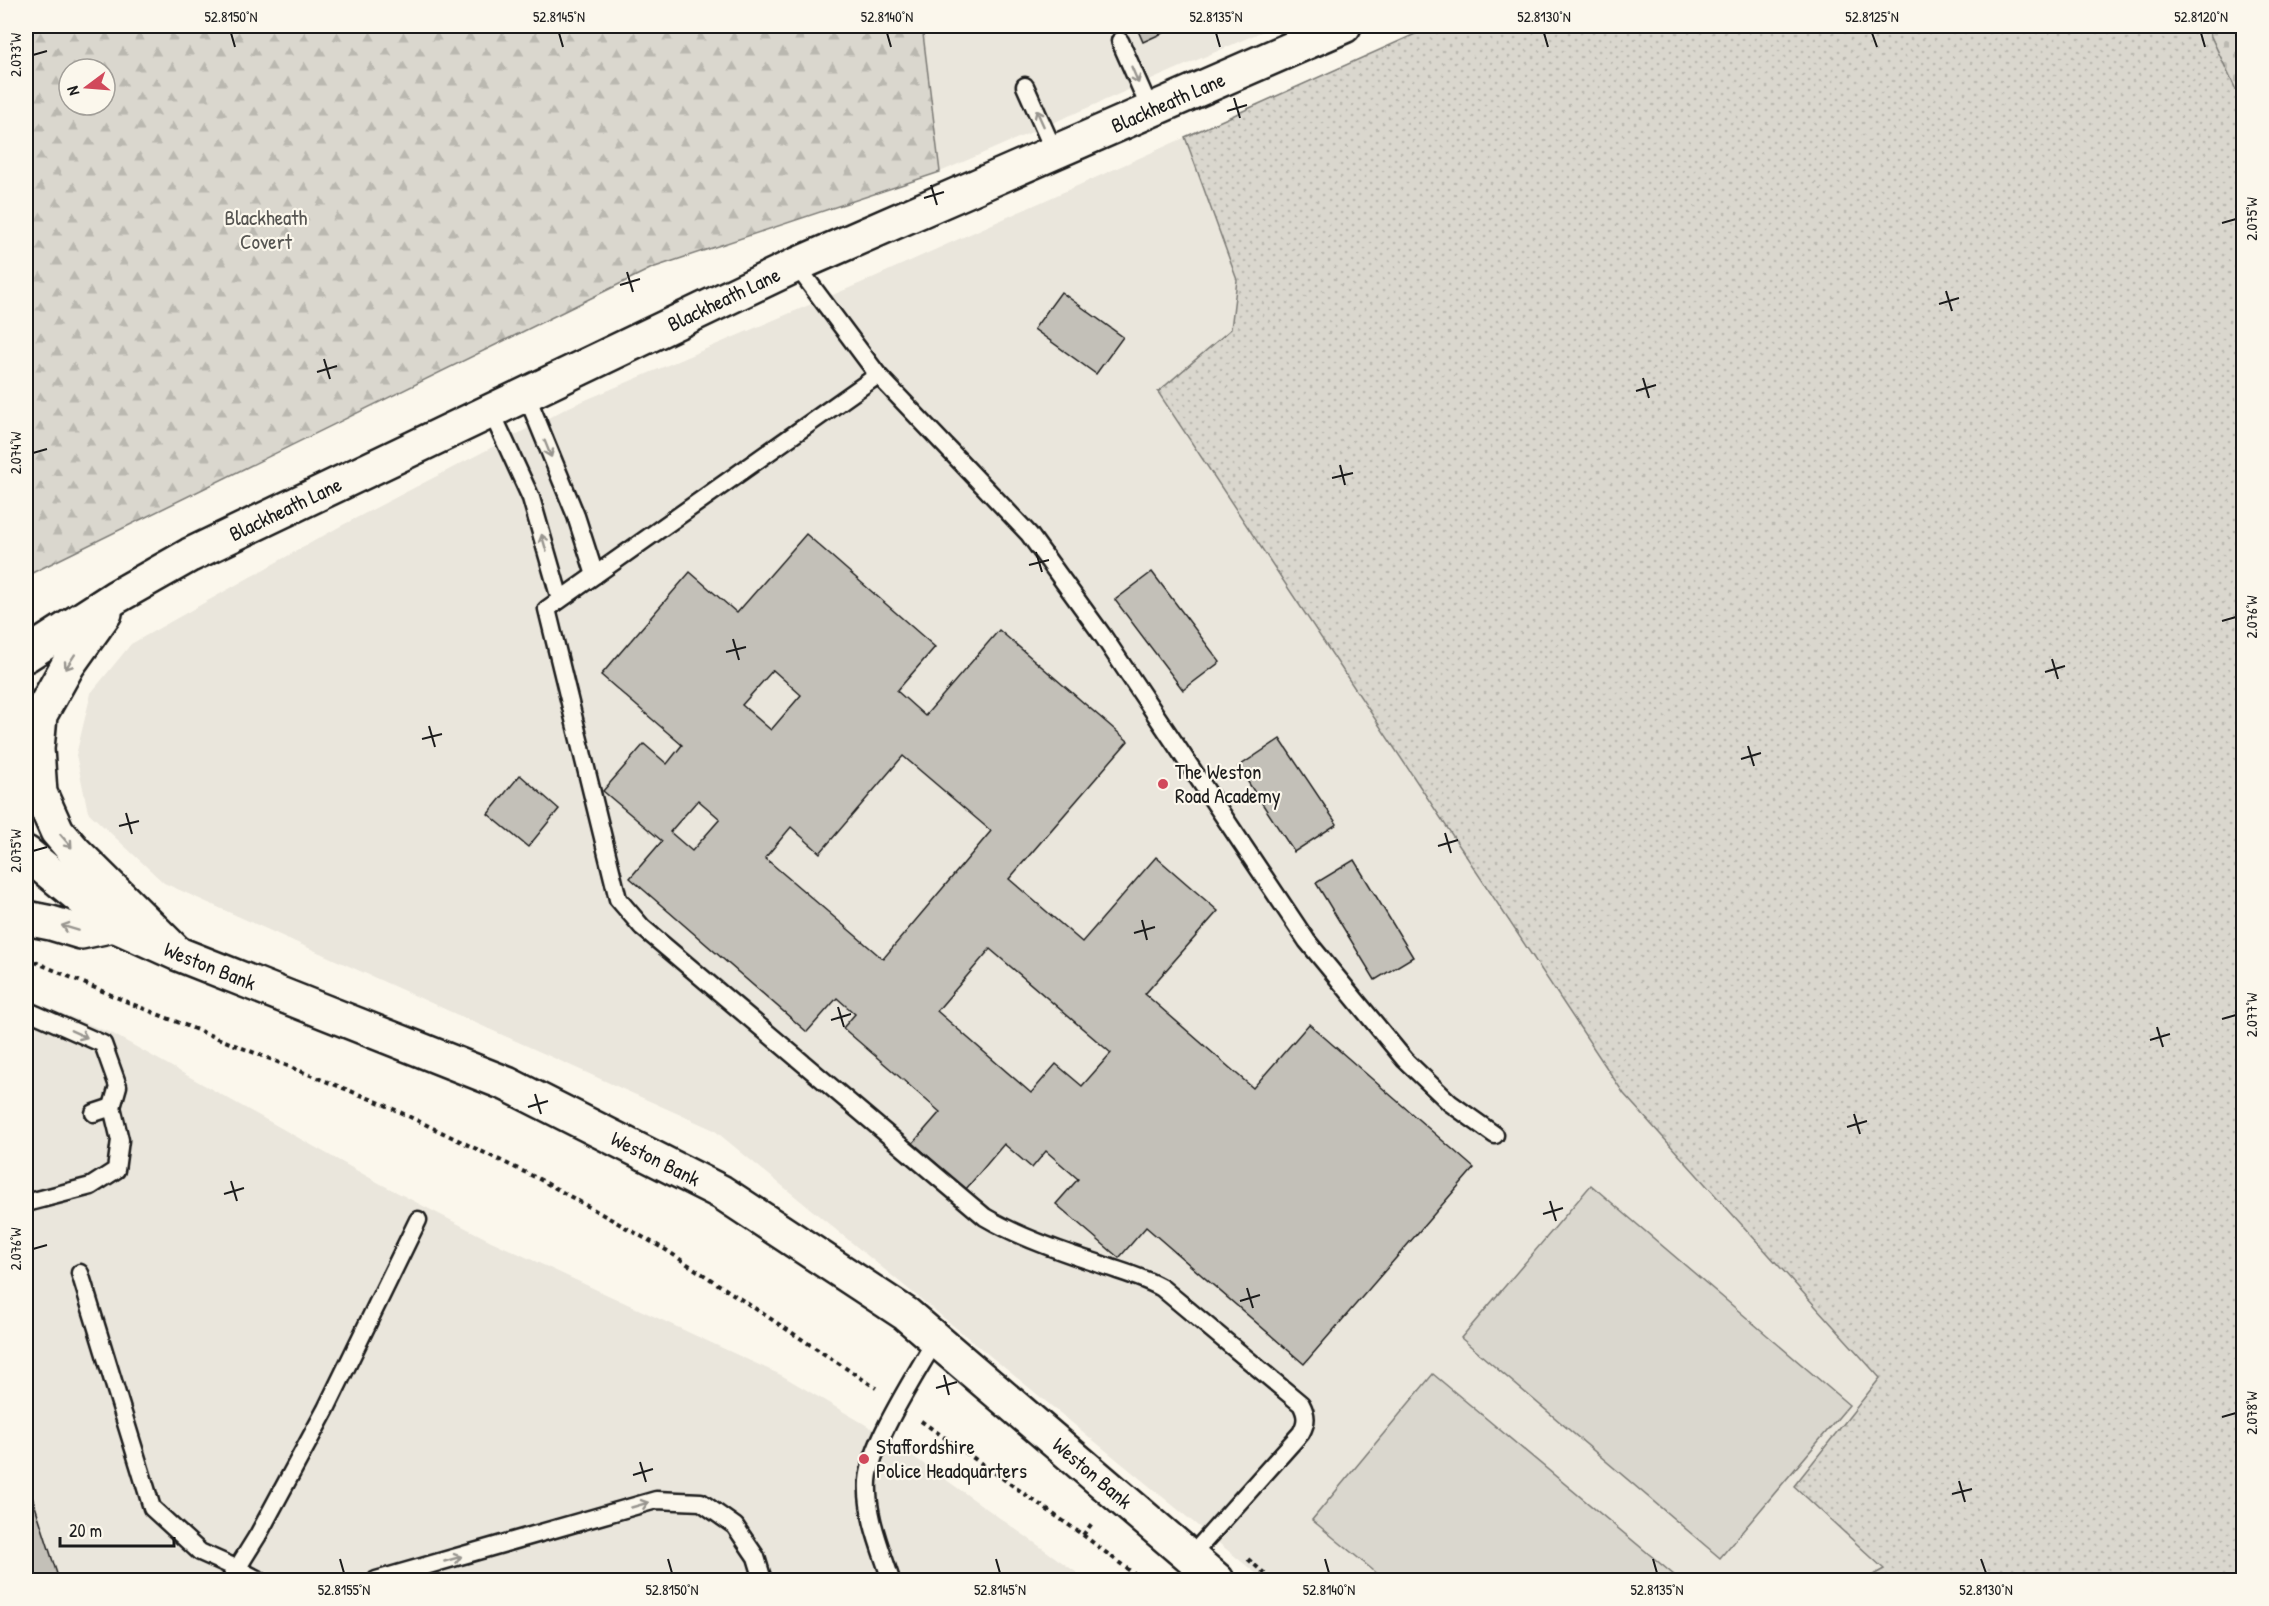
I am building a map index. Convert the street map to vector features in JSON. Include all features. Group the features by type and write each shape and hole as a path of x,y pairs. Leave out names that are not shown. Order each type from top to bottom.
{"main road":[{"name":"Blackheath Lane","path":"29,657 116,597 190,555 796,265 1344,26"},
{"name":"Blackheath Lane","path":"116,597 68,664 40,715 37,749 40,793 57,831 176,953"},
{"name":"Weston Bank","path":"26,853 114,925 176,953 507,1084 720,1192 906,1314 1217,1581"},
{"path":"26,918 81,932 114,925"}],"lane":[{"path":"1120,41 1150,109"},
{"path":"1025,86 1054,151"},
{"path":"796,265 878,375 1029,534 1103,636 1307,941 1405,1060 1450,1103 1495,1135"},
{"path":"878,375 547,609 618,899 642,927 985,1217 1002,1227 1150,1281 1162,1288 1301,1404 1306,1413 1306,1419 1300,1433 1190,1557"},
{"path":"526,394 576,516 595,575"},
{"path":"491,411 531,498 560,599"},
{"path":"26,1010 103,1044 118,1086 112,1107 120,1140 117,1170 91,1186 26,1203"},
{"path":"94,1113 112,1107"},
{"path":"233,1574 258,1534 326,1409 418,1220"},
{"path":"80,1273 152,1508 200,1552 233,1574 259,1581"},
{"path":"891,1581 870,1512 868,1482 872,1458 936,1339"},
{"path":"376,1581 656,1500 701,1502 735,1526 756,1557 763,1581"}],"path":[{"path":"26,958 132,1004 383,1104 539,1179 666,1250 862,1378"},
{"path":"929,1426 1083,1535 1142,1581"}],"shaded area":[{"path":"922,26 1275,26 940,172"},
{"name":"The Weston Road Academy","path":"1433,26 2206,26 2243,107 2243,1370 1864,1580 1264,1580 714,1130 164,883 88,812 76,755 91,693 131,644 339,527 569,407 861,283"},
{"path":"26,999 113,1034 379,1183 489,1240 781,1375 883,1435 1087,1580 26,1580"}],"green space":[{"name":"Blackheath Covert","path":"26,26 922,26 940,172 652,268 26,576"},
{"path":"1433,26 2206,26 2244,107 2243,1580 1864,1580 1884,1569 1794,1486 1880,1378 1624,1094 1158,392 1231,329 1237,280 1185,137"},
{"path":"2206,26 2243,26 2243,107"},
{"path":"1591,1185 1849,1405 1720,1558 1461,1338"},
{"path":"1433,1374 1680,1580 1385,1580 1312,1520"}],"building":[{"path":"1136,26 1178,26 1143,42"},
{"path":"1061,292 1123,337 1096,374 1034,329"},
{"path":"806,534 935,647 897,691 925,716 999,630 1128,741 1009,879 1082,942 1156,857 1218,911 1145,994 1253,1088 1309,1024 1474,1168 1304,1364 1146,1227 1119,1258 1056,1204 1078,1179 1046,1151 1032,1168 1004,1144 966,1189 913,1143 940,1112 843,1028 855,1014 837,998 807,1032 630,878 662,841 603,791 644,744 667,764 682,745 601,675 690,572 737,613","holes":["773,670 801,695 771,730 742,705","903,756 991,831 883,959 765,858 791,827 820,853","698,800 720,819 692,851 670,832","990,949 1111,1053 1082,1086 1056,1064 1031,1093 937,1011"]},
{"path":"1152,572 1220,662 1183,690 1115,600"},
{"path":"1280,739 1337,824 1294,852 1238,767"},
{"path":"520,775 559,809 528,847 488,814"},
{"path":"1354,860 1413,957 1375,980 1316,883"},
{"path":"26,1478 59,1580 26,1580"}],"place":[{"name":"The Weston Road Academy","path":"1163,784"},
{"name":"Staffordshire Police Headquarters","path":"864,1459"}]}
